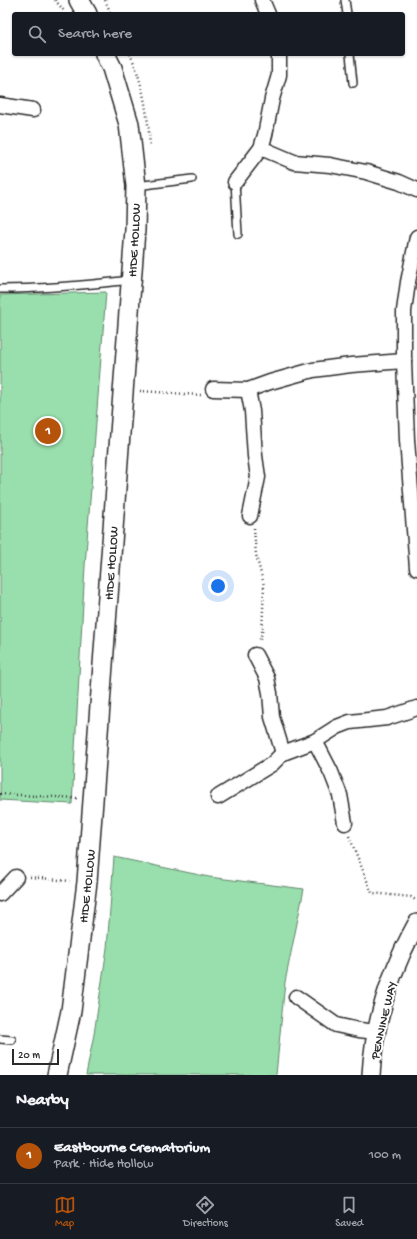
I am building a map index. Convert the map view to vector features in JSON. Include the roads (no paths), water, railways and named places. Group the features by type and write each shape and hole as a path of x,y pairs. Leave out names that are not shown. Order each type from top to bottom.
{"main road":[{"path":"79,0 86,12"},
{"name":"HIDE HOLLOW","path":"57,1075 71,1011 87,882 135,230 136,186 129,124 107,56"}],"street":[{"path":"262,0 267,12"},
{"path":"235,182 261,148 279,75 278,56"},
{"path":"0,105 33,110"},
{"path":"261,148 294,162 330,165 366,172 399,182 417,190"},
{"path":"417,237 404,311 407,440 417,568"},
{"path":"213,390 248,390 270,382 314,370 351,365 404,361"},
{"path":"248,390 252,411 258,477 250,516"},
{"path":"255,655 267,678 272,717 283,753"},
{"path":"218,797 272,764 283,753 315,741 338,727 350,722 387,718 417,708"},
{"path":"315,741 331,772 340,795 345,823"},
{"path":"0,894 16,877"},
{"name":"PENNINE WAY","path":"371,1075 376,1032 388,987 404,946 417,923"},
{"path":"296,997 336,1024 359,1030 376,1032"}],"lane":[{"path":"345,0 347,12"},
{"path":"350,56 353,83"},
{"path":"136,186 192,179"},
{"path":"235,182 238,234"},
{"path":"0,289 31,289 131,280"},
{"path":"0,1039 12,1040"}],"place":[{"name":"Eastbourne Crematorium","path":"48,431"}]}
